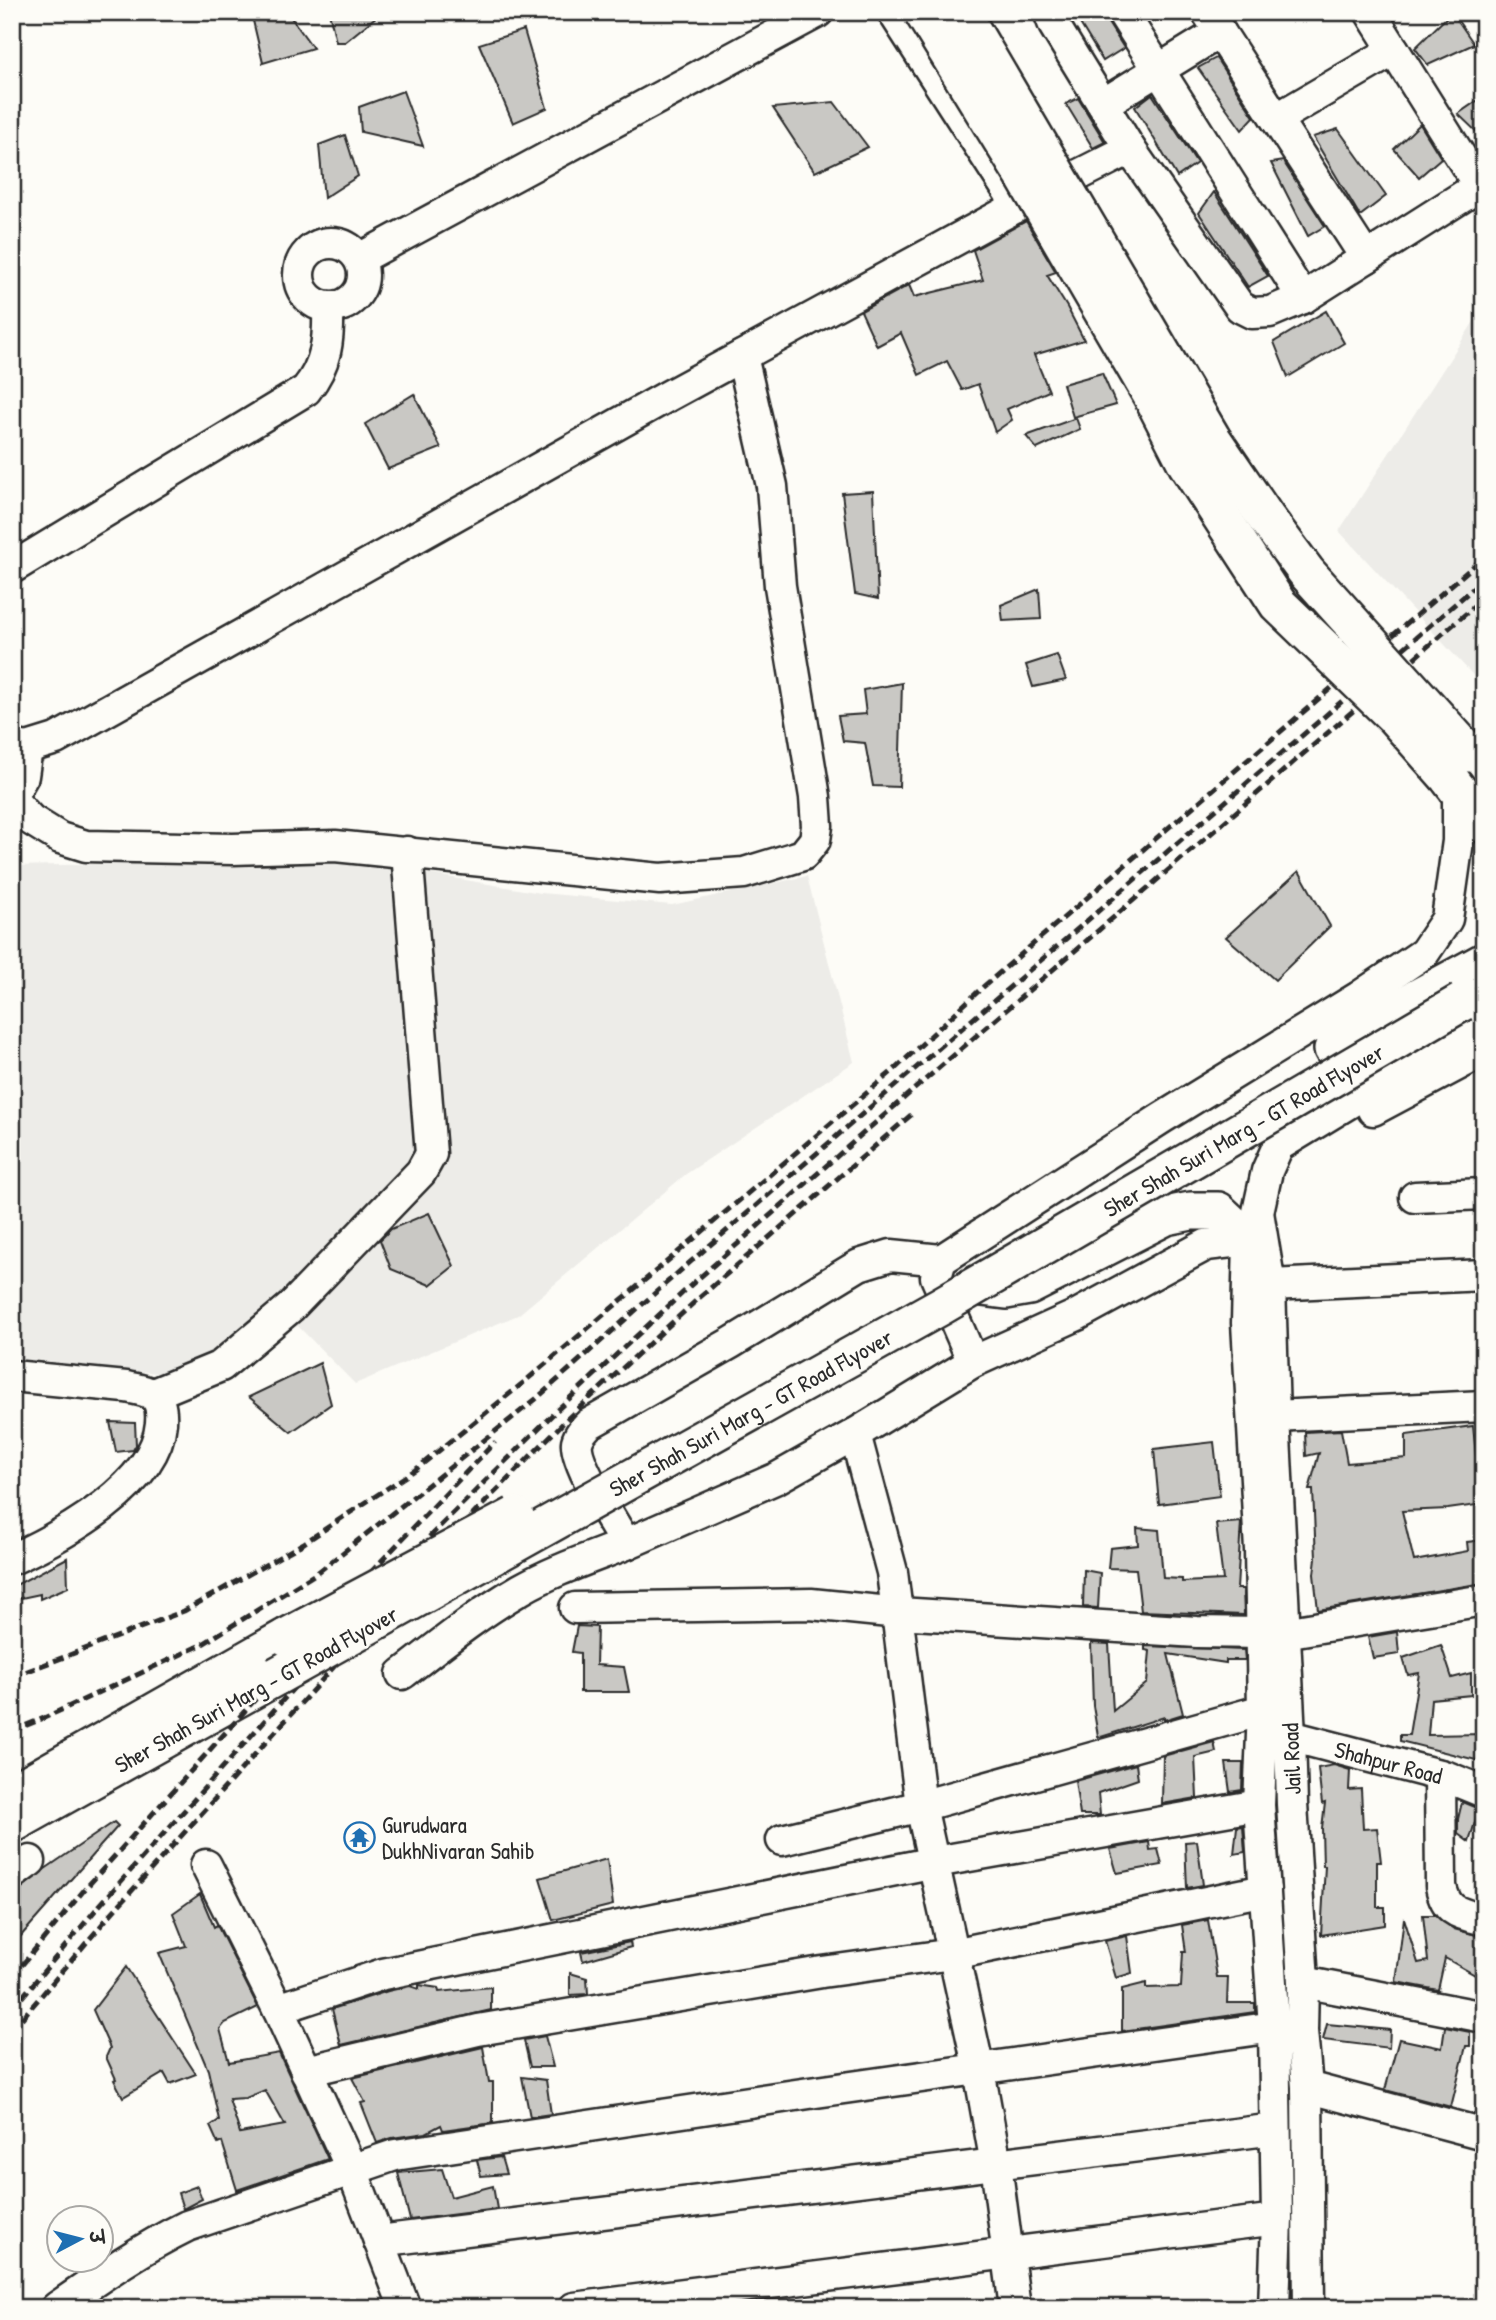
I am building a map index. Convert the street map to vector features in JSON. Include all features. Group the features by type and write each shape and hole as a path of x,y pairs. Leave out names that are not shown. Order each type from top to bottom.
{"main road":[{"path":"923,12 1024,176 1151,394 1187,464 1278,604 1394,716 1471,780"},
{"path":"961,12 1212,439 1307,573 1471,780 1484,824"},
{"name":"Sher Shah Suri Marg - GT Road Flyover","path":"12,1793 287,1637 587,1477 932,1283 1367,1010 1484,962"},
{"name":"Sher Shah Suri Marg - GT Road Flyover","path":"12,1824 974,1286 1446,1009 1484,991"},
{"path":"974,1286 1006,1290 1029,1286 1166,1216 1191,1211 1218,1211 1245,1224"}],"street":[{"path":"359,259 818,12"},
{"path":"893,12 1018,206"},
{"path":"1049,12 1054,25 1130,149 1240,307 1252,313 1270,312 1303,298 1481,185 1370,12"},
{"path":"1122,12 1303,298"},
{"path":"1103,104 1158,69 1213,22 1366,258"},
{"path":"1276,119 1394,50"},
{"path":"742,356 772,486 780,586 815,797 815,840 803,855 744,873 660,878 335,846 233,849 86,846 60,838 31,820 12,798 23,776 20,747 56,739 742,356 1018,206 1130,149"},
{"path":"334,243 344,246 359,259 363,278 356,297 348,303 328,307 318,305 310,299 300,282 299,272 307,254 315,247 334,243"},
{"path":"12,568 306,390 317,376 326,355 329,334 328,307"},
{"path":"626,1544 604,1507 578,1452 581,1432 589,1424 865,1262 891,1255 939,1268 1151,1125 1367,1010 1424,953 1447,919 1458,841 1471,780"},
{"path":"153,1394 221,1366 291,1307 421,1172 431,1154 407,852"},
{"path":"1245,1224 1278,1146 1398,1073 1484,1015"},
{"path":"402,1674 469,1622 523,1588 572,1564 626,1544 777,1478 974,1362 1077,1315 1274,1211 1293,1161 1307,1147 1484,1052"},
{"path":"1415,1197 1484,1194"},
{"name":"Jail Road","path":"1245,1224 1270,1285 1274,1416 1273,1633 1263,1710 1259,1805 1274,2027 1277,2219 1274,2308"},
{"name":"Jail Road","path":"1245,1224 1247,1323 1260,1550 1290,1736 1303,1982 1302,2031 1307,2087 1309,2308"},
{"path":"939,1268 974,1362"},
{"path":"1270,1285 1484,1275"},
{"path":"12,1376 126,1387 153,1394 160,1402 161,1427 143,1468 108,1503 52,1541 12,1559"},
{"path":"1274,1416 1484,1406"},
{"path":"855,1434 892,1572 921,1806 979,2070 996,2164 1015,2308"},
{"path":"575,1608 811,1604 899,1613 1197,1632 1273,1633 1484,1600"},
{"path":"782,1840 921,1806 1263,1710"},
{"name":"Shahpur Road","path":"1290,1736 1440,1775 1484,1792"},
{"path":"1440,1775 1441,1886 1444,1900 1450,1908 1484,1920"},
{"path":"278,2009 383,1974 935,1862 1259,1805"},
{"path":"206,1865 278,2009 352,2170 405,2308"},
{"path":"306,2071 478,2030 822,1972 953,1954 1265,1889"},
{"path":"1303,1982 1484,2017"},
{"path":"56,2308 97,2277 187,2226 395,2155 1274,2027"},
{"path":"1307,2087 1484,2134"},
{"path":"379,2241 1275,2129"},
{"path":"573,2308 1277,2219"}],"shaded area":[{"path":"1484,306 1484,687 1339,531"},
{"path":"342,859 541,893 672,905 807,876 854,1062 686,1174 518,1315 355,1384 298,1326 158,1373 12,1361 12,866"}],"building":[{"path":"251,12 287,12 313,48 263,63"},
{"path":"329,12 382,12 345,42 336,42"},
{"path":"1073,12 1101,12 1124,48 1103,61"},
{"path":"1452,12 1474,44 1428,65 1415,48"},
{"path":"524,30 547,108 513,123 479,44"},
{"path":"1216,58 1254,117 1242,130 1198,68"},
{"path":"403,91 423,146 361,132 359,107"},
{"path":"1152,94 1197,163 1177,177 1135,107"},
{"path":"1484,96 1484,139 1458,114"},
{"path":"1078,98 1105,142 1093,148 1066,104"},
{"path":"834,102 868,147 815,172 773,108"},
{"path":"1420,124 1441,158 1419,177 1394,149"},
{"path":"1338,129 1386,196 1360,216 1313,137"},
{"path":"345,135 358,176 324,198 319,145"},
{"path":"1283,161 1325,226 1308,236 1271,163"},
{"path":"1214,192 1268,276 1248,287 1199,213"},
{"path":"1026,221 1056,272 1047,275 1084,340 1034,355 1049,391 1007,409 1012,420 995,432 978,384 962,390 947,361 919,375 901,333 877,346 861,311 909,285 914,297 983,280 973,250"},
{"path":"1326,311 1344,343 1288,377 1274,342"},
{"path":"1102,373 1116,405 1073,417 1063,384"},
{"path":"414,394 441,448 388,469 365,424"},
{"path":"1076,418 1080,429 1037,449 1026,436"},
{"path":"873,491 878,599 855,594 842,493"},
{"path":"1039,589 1041,619 1003,621 1001,605"},
{"path":"1057,655 1066,680 1033,687 1026,665"},
{"path":"902,683 899,787 873,786 865,743 843,741 838,716 866,714 863,690"},
{"path":"1299,871 1330,926 1275,980 1226,937"},
{"path":"429,1213 454,1266 430,1285 391,1269 380,1240 391,1229"},
{"path":"320,1363 331,1404 291,1432 249,1397"},
{"path":"110,1422 135,1423 136,1445 133,1450 116,1452"},
{"path":"1473,1426 1476,1455 1484,1455 1484,1504 1402,1511 1414,1561 1468,1551 1467,1542 1484,1540 1484,1583 1318,1610 1314,1574 1316,1558 1313,1490 1309,1490 1319,1453 1306,1456 1305,1432 1341,1430 1347,1463 1406,1458 1406,1435"},
{"path":"1214,1442 1220,1496 1159,1504 1154,1449"},
{"path":"1241,1522 1237,1589 1243,1589 1244,1615 1141,1611 1136,1569 1108,1568 1110,1548 1138,1545 1137,1528 1159,1530 1163,1578 1182,1579 1182,1582 1223,1580 1216,1524"},
{"path":"67,1558 68,1587 40,1599 40,1594 12,1600 12,1587"},
{"path":"1084,1570 1100,1573 1098,1608 1083,1607"},
{"path":"577,1626 597,1627 596,1665 624,1667 629,1692 580,1692 580,1653 572,1652"},
{"path":"1397,1632 1399,1654 1373,1658 1368,1637"},
{"path":"1091,1643 1109,1644 1113,1711 1147,1683 1150,1651 1145,1650 1145,1646 1244,1650 1245,1660 1226,1660 1226,1663 1168,1654 1183,1714 1164,1720 1164,1717 1101,1737 1098,1736 1093,1706"},
{"path":"1441,1645 1452,1678 1471,1673 1471,1695 1431,1699 1428,1735 1484,1734 1484,1762 1400,1741 1400,1735 1409,1735 1419,1673 1408,1675 1403,1658"},
{"path":"1214,1742 1216,1752 1195,1757 1197,1798 1162,1804 1163,1756"},
{"path":"1226,1763 1243,1763 1242,1790 1230,1792"},
{"path":"1136,1764 1138,1779 1098,1793 1100,1815 1080,1815 1075,1781"},
{"path":"1334,1765 1350,1770 1349,1790 1361,1789 1363,1829 1377,1828 1381,1862 1377,1862 1377,1907 1385,1907 1385,1925 1321,1935 1325,1866 1322,1828 1325,1803 1322,1804 1318,1768"},
{"path":"1462,1802 1479,1809 1469,1842 1458,1834"},
{"path":"114,1822 118,1826 12,1946 12,1892 22,1888"},
{"path":"1243,1826 1245,1852 1234,1854 1237,1827"},
{"path":"1197,1841 1203,1885 1187,1888 1185,1842"},
{"path":"1149,1842 1150,1850 1158,1849 1162,1865 1117,1873 1110,1849"},
{"path":"607,1859 613,1905 553,1920 540,1878"},
{"path":"200,1894 214,1927 217,1925 258,2007 225,2023 220,2029 229,2062 279,2053 328,2159 237,2190 222,2142 218,2144 210,2126 219,2120 208,2070 159,1953 186,1946 173,1913","holes":["265,2090 285,2125 240,2133 229,2099 246,2098"]},
{"path":"1423,1915 1435,1915 1454,1929 1484,1937 1484,1980 1445,1958 1438,1990 1396,1982 1404,1918 1418,1963 1428,1961"},
{"path":"1208,1920 1217,1977 1228,1977 1227,2003 1255,2003 1255,2012 1122,2031 1122,1989 1146,1983 1146,1988 1181,1987 1183,1952 1186,1952 1182,1925"},
{"path":"1127,1936 1132,1973 1116,1978 1105,1941"},
{"path":"630,1942 631,1947 583,1961 581,1952"},
{"path":"126,1967 196,2074 170,2084 164,2073 123,2097 106,2057 110,2048 93,2010"},
{"path":"570,1973 587,1978 588,1994 570,1995"},
{"path":"419,1985 438,1988 439,1992 491,1987 491,2010 341,2045 332,2009 388,1991 410,1986 419,1989"},
{"path":"1327,2024 1390,2030 1389,2048 1323,2040"},
{"path":"1445,2027 1470,2032 1470,2046 1466,2046 1451,2107 1385,2090 1399,2039 1442,2048"},
{"path":"545,2036 553,2067 530,2067 524,2040"},
{"path":"483,2047 489,2082 493,2082 493,2123 443,2130 441,2125 426,2133 377,2143 361,2103 365,2102 352,2078"},
{"path":"522,2077 546,2080 551,2114 530,2117"},
{"path":"501,2157 506,2174 481,2176 477,2160"},
{"path":"442,2169 451,2197 493,2186 497,2209 410,2220 398,2173"},
{"path":"197,2186 202,2199 183,2209 178,2193"}],"railway":[{"path":"12,1677 184,1611 304,1543 415,1470 523,1383 895,1069 983,987 1484,557"},
{"path":"12,1731 201,1645 317,1573 536,1399 673,1277 1484,579"},
{"path":"12,2009 99,1906 425,1541 556,1411 690,1286 860,1136 1484,598"},
{"path":"12,2030 110,1915 449,1539 568,1418 699,1298 911,1115"},
{"path":"12,1977 85,1889 348,1596 495,1442"}],"place":[{"name":"Gurudwara DukhNivaran Sahib","path":"359,1837"}]}
